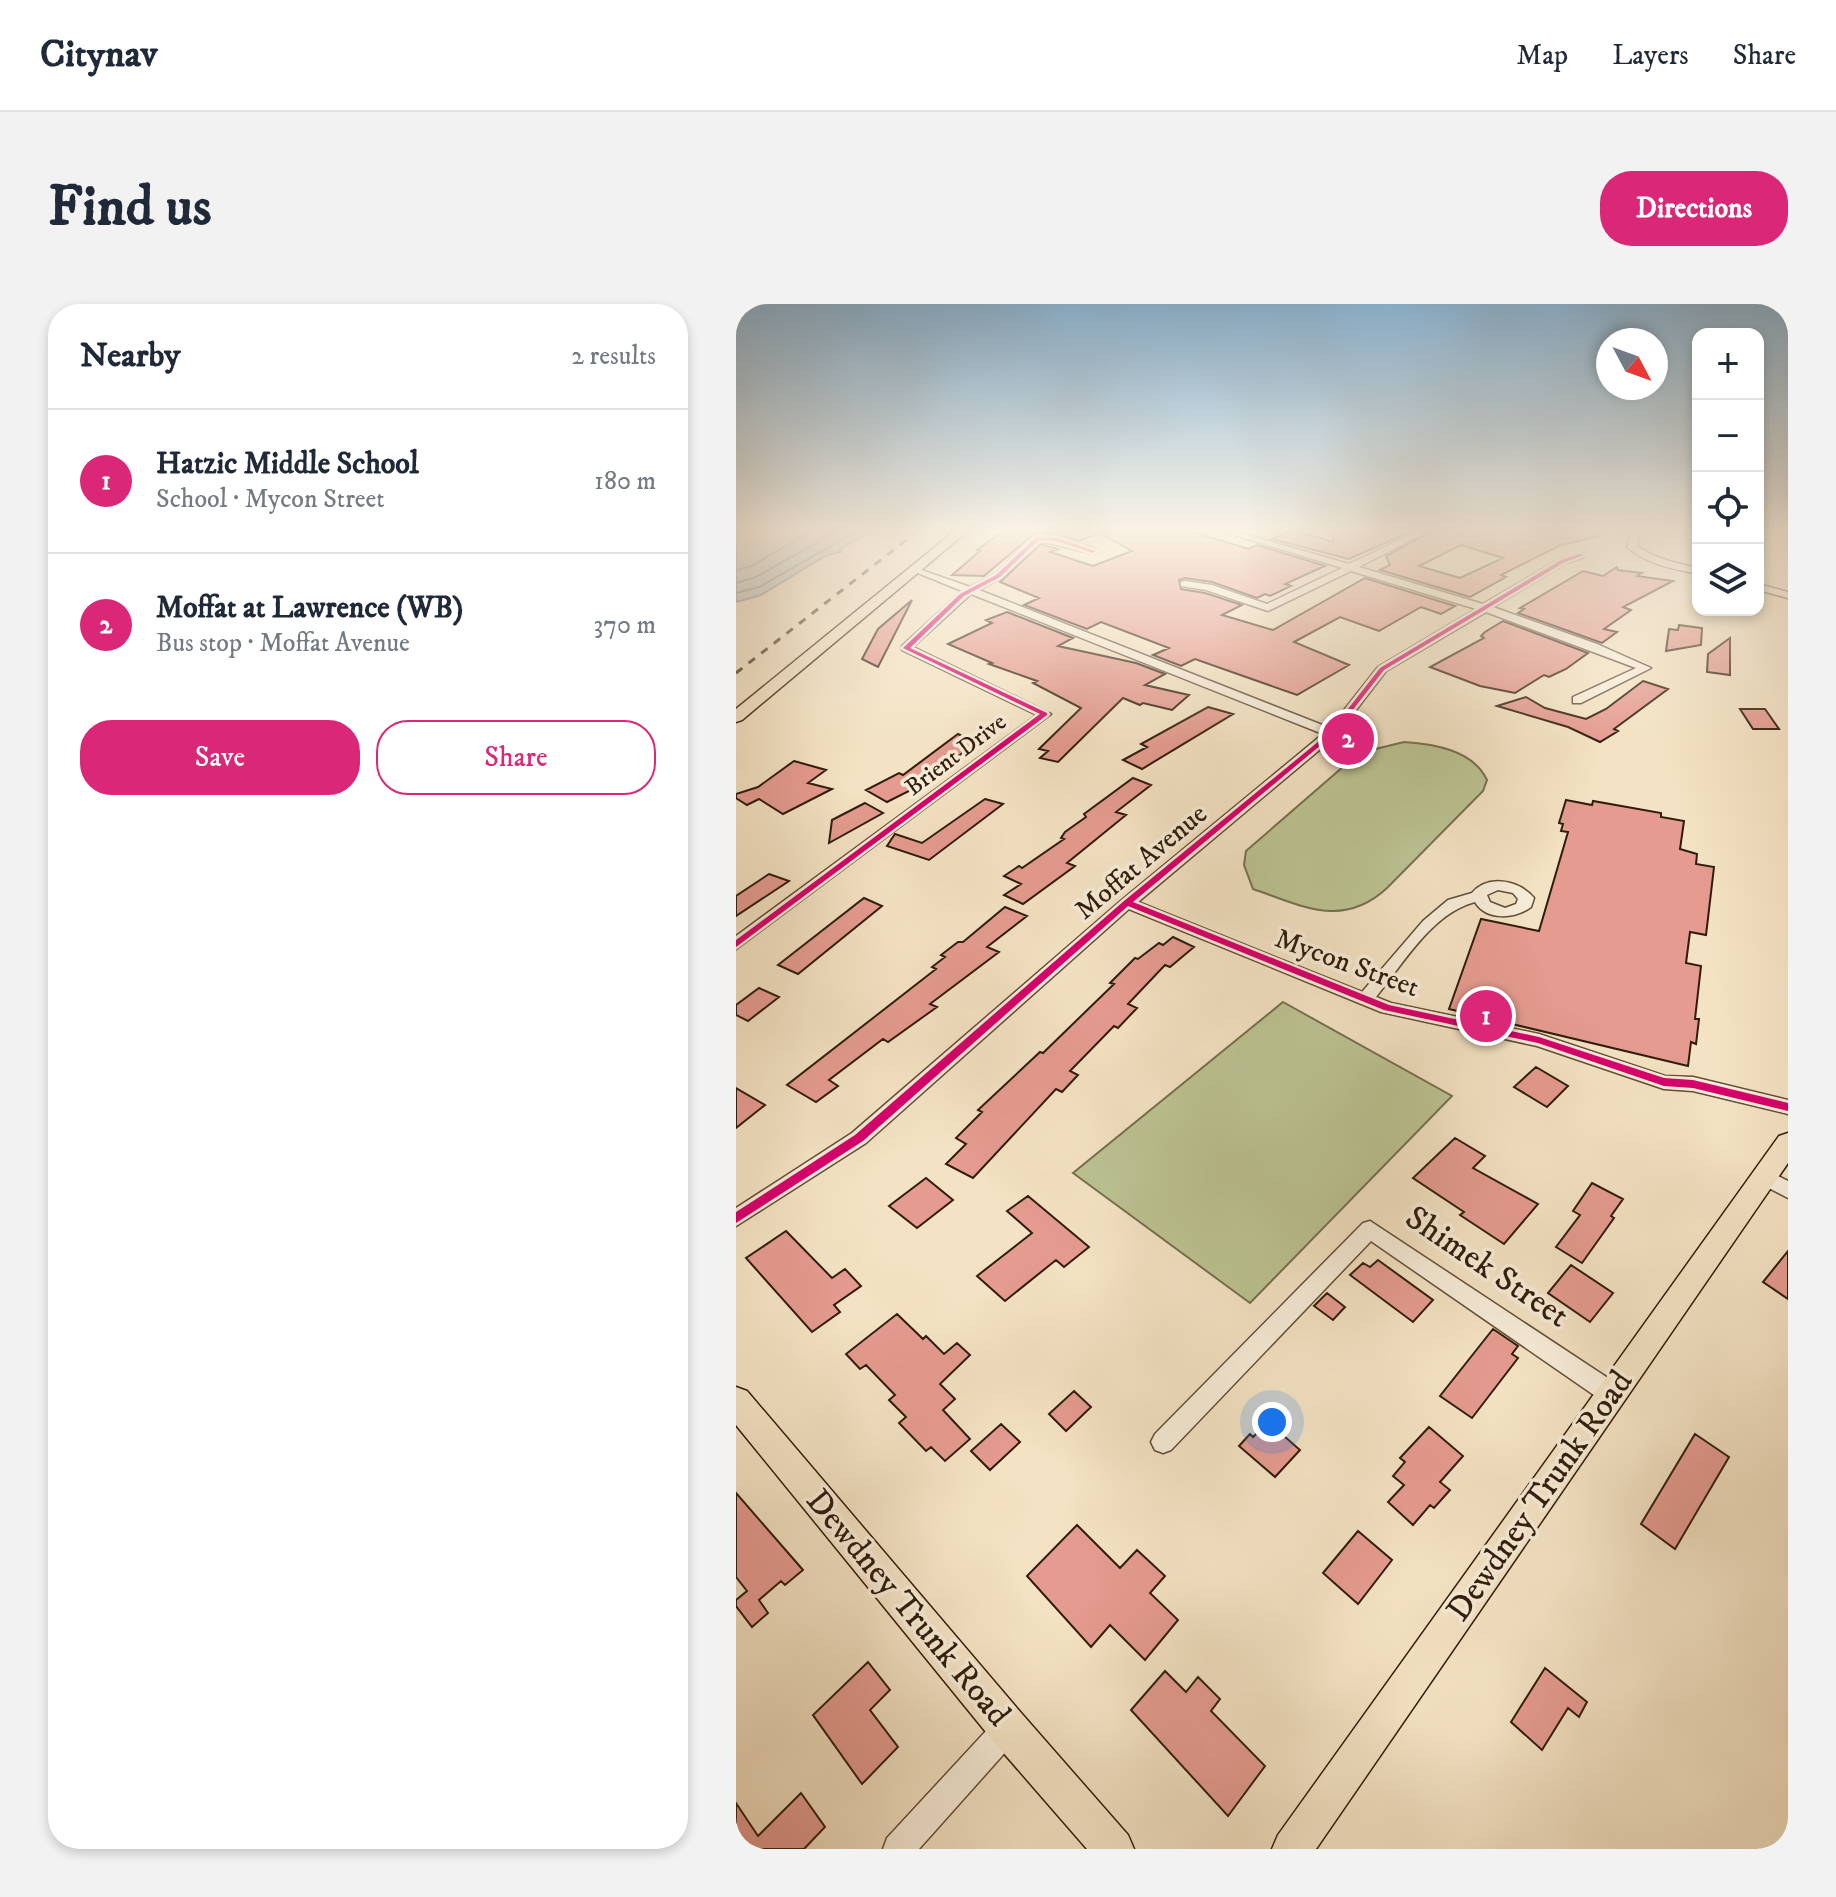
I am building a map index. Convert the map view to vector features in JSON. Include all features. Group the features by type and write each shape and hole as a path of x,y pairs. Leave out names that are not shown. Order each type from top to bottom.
{"main road":[{"path":"736,717 876,602"},
{"name":"Dewdney Trunk Road","path":"1292,1849 1612,1394 1776,1183 1788,1143"},
{"name":"Dewdney Trunk Road","path":"736,1401 1008,1728 1114,1849"}],"street":[{"name":"Brient Drive","path":"736,944 1045,714 906,648 958,602"},
{"path":"999,602 1332,733"},
{"path":"1251,602 1268,608 1280,602"},
{"path":"1468,602 1645,668 1577,700"},
{"name":"Moffat Avenue","path":"736,1218 859,1138 1127,903 1332,733 1382,669 1493,602"},
{"path":"1365,999 1428,924 1453,903 1479,896"},
{"name":"Mycon Street","path":"1127,903 1387,1008 1539,1040 1664,1082 1693,1084 1788,1107"},
{"name":"Shimek Street","path":"1163,1442 1370,1229 1612,1394"},
{"path":"898,1849 1008,1728"}],"green space":[{"path":"1404,742 1440,747 1462,755 1481,770 1487,780 1483,791 1371,901 1338,911 1322,910 1253,889 1244,865 1246,851 1359,753"},
{"path":"1283,1002 1452,1096 1250,1303 1073,1173"}],"building":[{"path":"911,602 878,667 862,659 878,629"},
{"path":"1030,602 1233,602 1242,605 1222,615 1273,630 1322,602 1442,602 1455,606 1441,614 1421,607 1379,631 1340,617 1294,642 1349,665 1297,695 1195,659 1181,666 1153,655 1169,648 1101,622 1087,629 1024,605"},
{"path":"1530,602 1632,602 1623,607 1631,610 1604,629 1617,632 1602,643 1518,613 1524,609 1520,608"},
{"path":"1007,612 1073,638 1058,646 1136,663 1165,674 1145,685 1189,695 1172,710 1143,703 1140,705 1123,698 1058,762 1040,758 1048,751 1039,749 1081,708 1033,683 1037,681 989,664 992,663 948,644 992,623 986,620"},
{"path":"1503,621 1588,653 1566,669 1549,677 1544,675 1515,693 1480,686 1430,667 1484,638 1481,636 1485,632"},
{"path":"1679,625 1702,628 1701,645 1666,651 1669,629 1678,630"},
{"path":"1730,638 1730,675 1707,672 1708,654"},
{"path":"1643,681 1668,689 1600,742 1568,727 1497,706 1526,697 1545,708 1586,719 1606,709"},
{"path":"1208,707 1233,714 1142,769 1123,760 1147,747 1141,744"},
{"path":"1740,709 1765,709 1779,729 1753,729"},
{"path":"958,734 976,743 917,787 887,802 866,790 899,773 903,775"},
{"path":"794,761 826,770 808,783 832,789 783,814 759,799 747,805 736,798 736,794 758,787"},
{"path":"1133,778 1151,785 1116,812 1126,815 1067,863 1075,866 1023,904 1004,895 1021,884 1004,876 1019,866 1022,868 1064,839 1061,838 1065,832 1086,817 1084,814"},
{"path":"985,799 1003,804 929,860 887,846 895,834 922,843"},
{"path":"1566,800 1592,805 1593,801 1661,813 1661,817 1684,821 1680,849 1697,854 1696,864 1714,867 1706,935 1690,932 1686,963 1701,966 1695,1019 1699,1019 1696,1044 1691,1042 1688,1066 1449,1009 1481,919 1539,931 1568,832 1561,831 1563,824 1559,823"},
{"path":"865,803 883,813 829,843 832,820"},
{"path":"769,874 789,881 736,916 736,896"},
{"path":"864,898 882,906 798,974 778,965"},
{"path":"1005,907 1027,916 987,947 999,952 930,1004 937,1007 888,1042 883,1039 829,1080 838,1086 816,1102 787,1085 936,969 932,967 945,957 941,955 958,942 963,942"},
{"path":"1173,937 1194,947 1170,967 1165,965 1128,1004 1137,1008 1118,1028 1114,1026 1070,1071 1078,1075 1062,1092 1056,1089 973,1178 946,1164 966,1144 956,1138 982,1112 978,1110 1040,1052 1043,1053 1114,984 1110,983 1135,958"},
{"path":"759,988 779,997 748,1021 736,1015 736,1005"},
{"path":"1536,1067 1568,1086 1547,1107 1514,1087"},
{"path":"736,1088 765,1105 736,1128"},
{"path":"1455,1138 1485,1156 1473,1168 1538,1204 1504,1244 1460,1215 1464,1212 1413,1178"},
{"path":"926,1178 953,1200 917,1228 889,1206"},
{"path":"1592,1183 1623,1199 1611,1216 1614,1218 1582,1263 1556,1247 1580,1215 1573,1211"},
{"path":"1028,1196 1089,1247 1064,1267 1056,1260 1005,1301 977,1276 1032,1233 1007,1211"},
{"path":"786,1231 832,1278 845,1269 861,1286 834,1305 840,1312 812,1332 746,1258"},
{"path":"1788,1251 1788,1299 1763,1282"},
{"path":"1378,1260 1433,1300 1413,1322 1350,1275 1363,1263 1370,1267"},
{"path":"1571,1265 1613,1293 1590,1322 1548,1293"},
{"path":"1327,1293 1345,1307 1333,1320 1314,1306"},
{"path":"897,1314 944,1354 957,1343 970,1355 940,1384 955,1399 943,1410 970,1439 945,1461 931,1447 926,1451 899,1423 906,1417 889,1400 895,1395 866,1365 860,1369 846,1354"},
{"path":"1493,1329 1518,1346 1512,1354 1518,1358 1472,1418 1440,1396"},
{"path":"1074,1391 1091,1407 1066,1431 1049,1414"},
{"path":"1268,1422 1300,1450 1275,1477 1239,1446"},
{"path":"1001,1424 1020,1442 990,1470 971,1451"},
{"path":"1429,1427 1463,1456 1440,1482 1450,1490 1434,1508 1430,1505 1413,1525 1388,1502 1404,1485 1393,1476 1405,1462 1400,1458"},
{"path":"1695,1434 1729,1457 1675,1549 1641,1524"},
{"path":"736,1493 803,1570 785,1585 781,1581 759,1600 768,1613 752,1627 736,1606 736,1600 747,1591 736,1577"},
{"path":"1077,1525 1120,1568 1137,1550 1165,1576 1150,1593 1178,1620 1145,1660 1110,1625 1091,1647 1027,1576"},
{"path":"1358,1531 1392,1560 1358,1604 1323,1573"},
{"path":"868,1662 890,1690 870,1710 898,1747 862,1784 813,1715"},
{"path":"1545,1668 1587,1702 1579,1717 1568,1708 1542,1750 1511,1722"},
{"path":"1165,1671 1186,1692 1198,1677 1220,1699 1211,1711 1265,1766 1228,1816 1131,1710"},
{"path":"801,1793 825,1827 804,1849 736,1849 736,1803 758,1836"}],"railway":[{"path":"736,673 827,602"}],"cycle path":[{"path":"736,944 1045,714 906,648 954,602"},
{"path":"736,1218 859,1138 1127,903 1332,733 1382,669 1494,602"},
{"path":"1127,903 1387,1008 1539,1040 1664,1082 1693,1084 1788,1107"}],"place":[{"name":"Moffat at Lawrence (WB)","path":"1348,739"},
{"name":"Hatzic Middle School","path":"1486,1016"}]}
